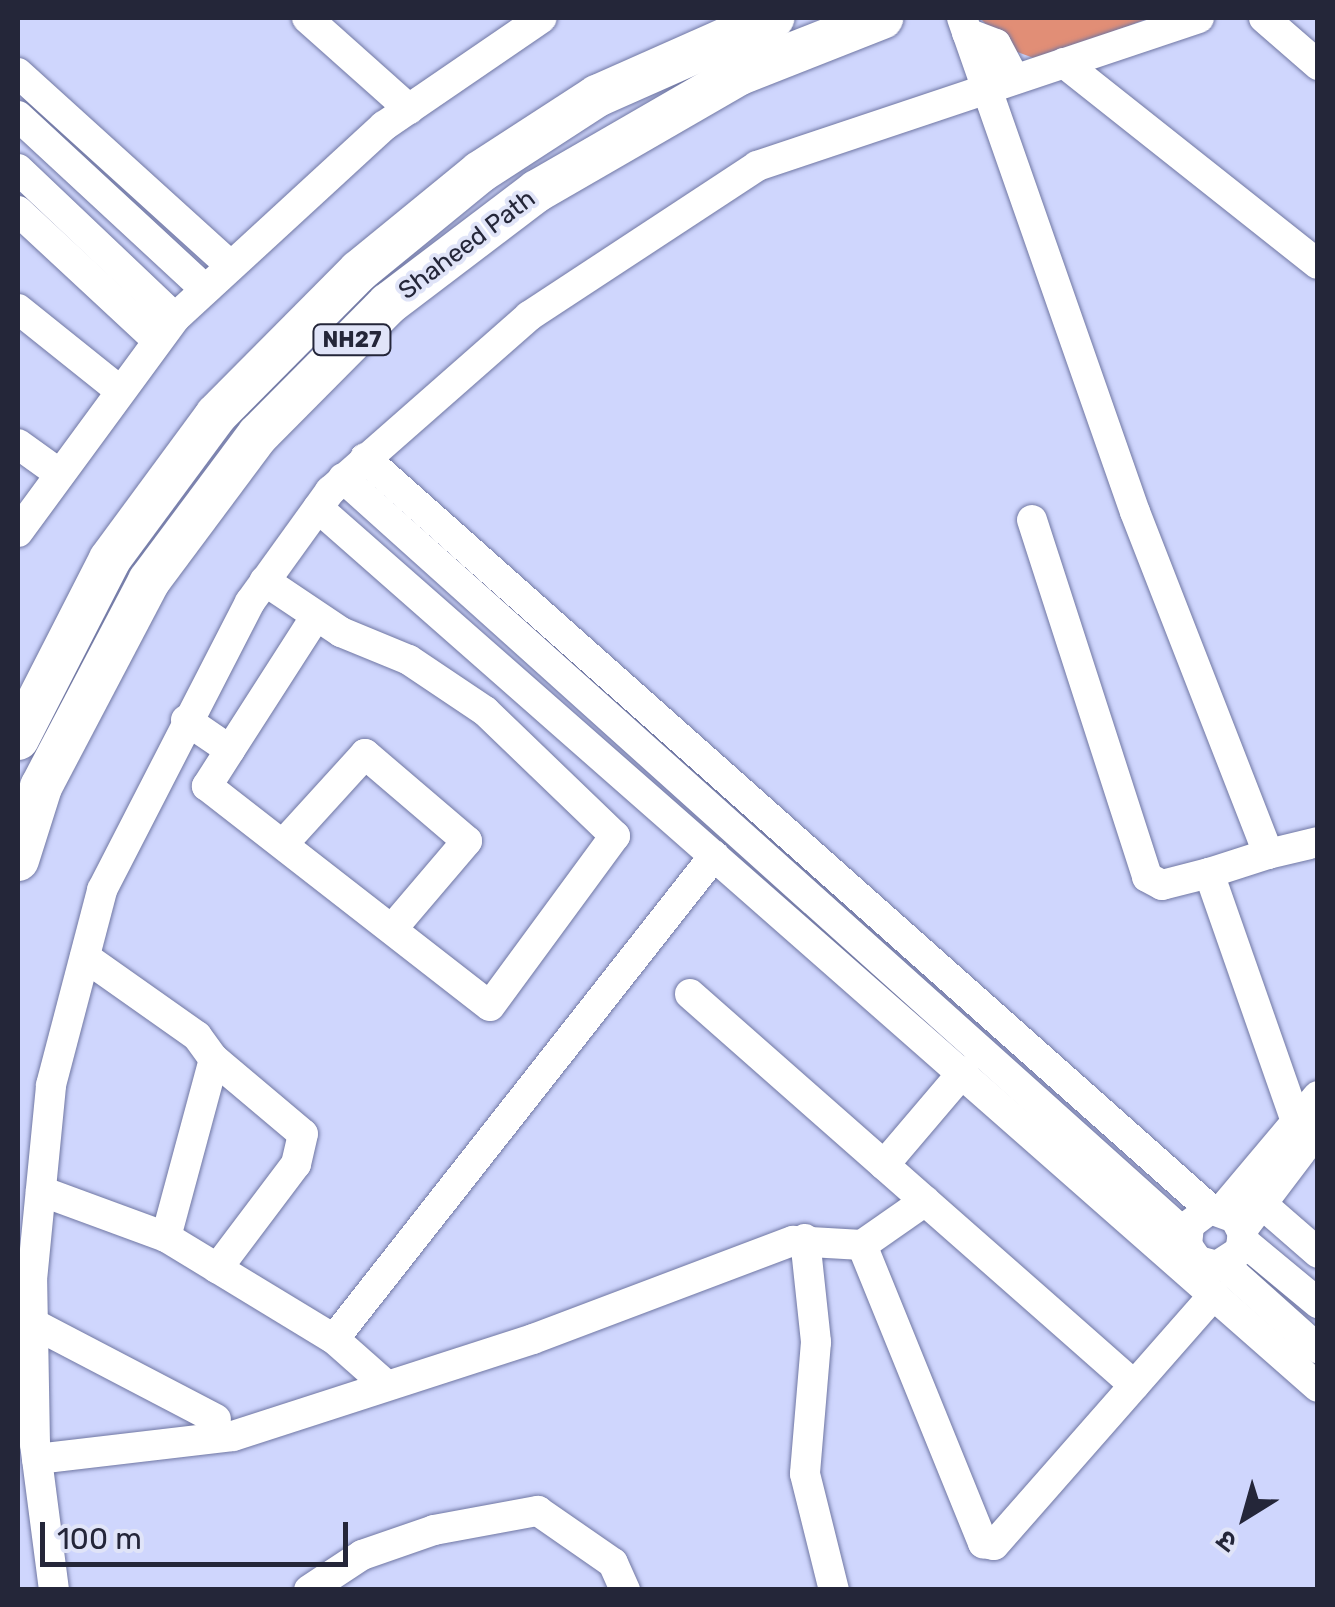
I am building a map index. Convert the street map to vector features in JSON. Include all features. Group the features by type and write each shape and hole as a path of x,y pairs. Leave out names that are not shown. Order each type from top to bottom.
{"highway":[{"name":"Shaheed Path","path":"18,739 122,543 216,415 359,271 480,172 597,96 773,18"},
{"name":"Shaheed Path","path":"18,860 42,787 149,581 258,435 388,304 537,191 740,74 882,18"}],"street":[{"path":"307,18 409,109"},
{"path":"54,1590 37,1458 32,1280 52,1085 102,890 186,720 265,582 318,508 354,468 529,316 757,166 954,104 1011,79 1199,18"},
{"path":"1264,18 1318,66"},
{"path":"18,532 56,472 119,390 166,329 205,289 409,109 533,19"},
{"path":"968,35 1011,79 1135,512 1268,854"},
{"path":"954,104 968,35"},
{"path":"1064,63 1318,264"},
{"path":"18,73 230,265"},
{"path":"18,116 205,289"},
{"path":"18,170 166,329"},
{"path":"18,211 166,329"},
{"path":"18,310 119,390"},
{"path":"18,444 56,472"},
{"path":"354,468 1318,1303"},
{"path":"354,468 1186,1235 1198,1261 1223,1264 1318,1349"},
{"path":"318,508 964,1071 1318,1387"},
{"path":"1032,520 1148,877 1162,885 1318,842"},
{"path":"265,582 316,616 409,660 485,711 615,836 490,1006 285,842 208,786 316,616"},
{"path":"186,720 230,750"},
{"path":"285,842 365,754 467,841 393,928"},
{"path":"334,1339 714,856"},
{"path":"1209,873 1305,1133"},
{"path":"85,958 197,1036 214,1059 285,1114 304,1143 296,1164 217,1269"},
{"path":"690,994 1134,1385"},
{"path":"166,1236 214,1059"},
{"path":"884,1165 964,1071"},
{"path":"1223,1264 1229,1222 1305,1133 1318,1096"},
{"path":"41,1191 166,1236 334,1339 384,1384"},
{"path":"1251,1194 1318,1253"},
{"path":"37,1458 233,1436 384,1384 533,1339 805,1240 862,1245 925,1201"},
{"path":"1186,1235 1194,1217 1229,1222"},
{"path":"805,1240 816,1342 805,1474 834,1590"},
{"path":"862,1245 983,1542 994,1545 1214,1294"},
{"path":"36,1326 216,1418"},
{"path":"309,1590 362,1555 416,1536 538,1511 613,1564 625,1590"}],"shaded area":[{"path":"980,18 1149,18 1039,60 1009,49"}]}
